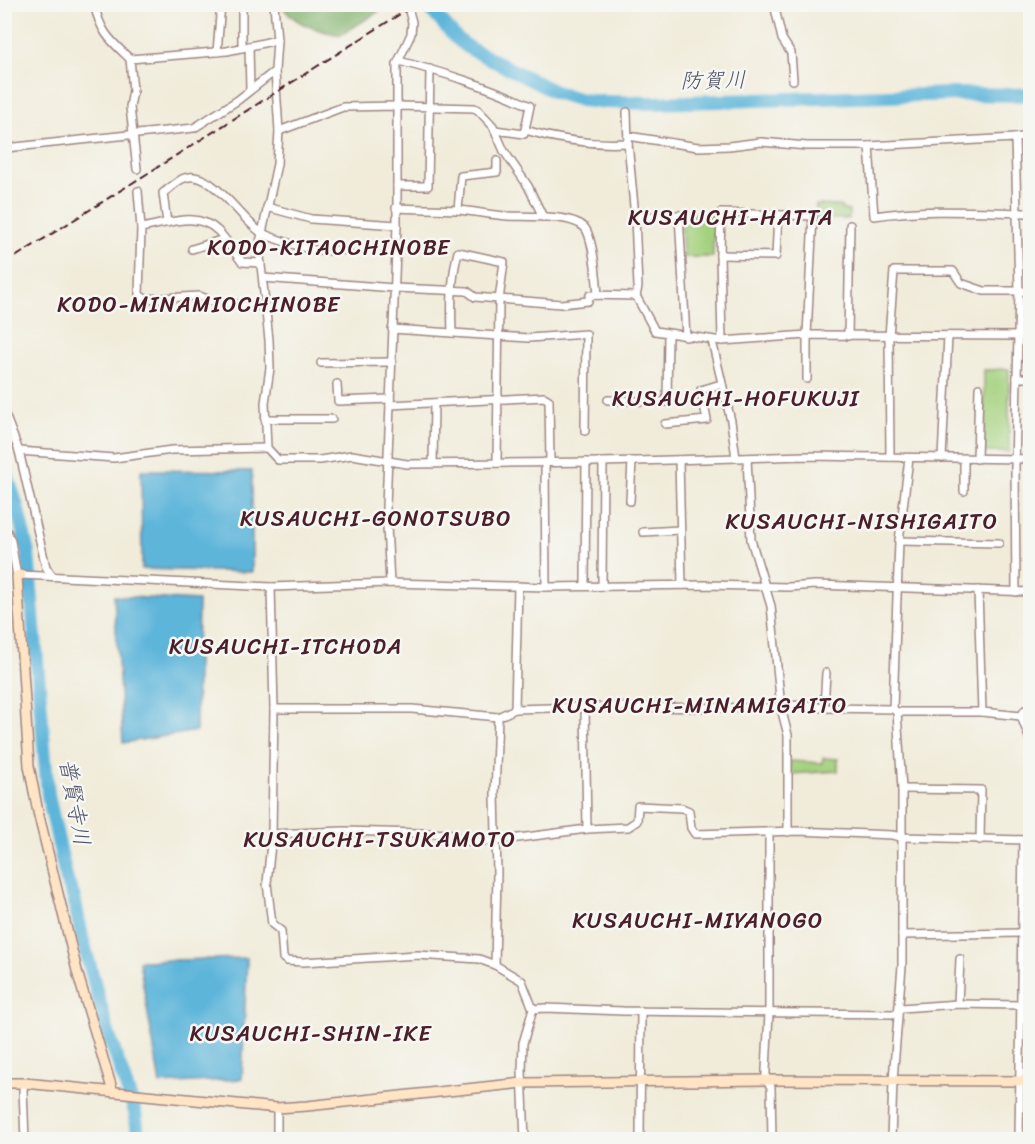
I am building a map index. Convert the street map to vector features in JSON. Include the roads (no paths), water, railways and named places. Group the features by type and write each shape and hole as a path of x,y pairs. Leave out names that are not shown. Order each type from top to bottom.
{"street":[{"path":"94,4 100,27 130,59 133,78 130,107 136,168"},
{"path":"217,52 221,4"},
{"path":"242,4 249,90"},
{"path":"274,4 279,131 277,164 259,247 270,368 265,419 267,448 278,460 320,460 351,455 407,464 603,462 805,456 1030,459"},
{"path":"390,583 386,507 397,225 397,64 411,34 412,22 407,4"},
{"path":"774,4 782,39 791,53 793,80"},
{"path":"130,59 217,52 277,40"},
{"path":"399,61 498,91 530,106 524,134 495,130"},
{"path":"397,186 428,186 430,69"},
{"path":"4,144 6,148 194,128 238,100 275,71"},
{"path":"279,131 343,107 474,108 495,130 504,152 528,186 543,217"},
{"path":"627,112 635,217 638,287 636,296 656,331 722,342 807,335 1030,336"},
{"path":"525,129 545,136 611,144 628,139 698,147 761,142 807,146 869,146 1030,136"},
{"path":"1015,138 1018,290 1016,592"},
{"path":"869,146 874,216 971,211 1030,213"},
{"path":"458,210 461,176 497,172 497,161"},
{"path":"167,224 163,193 183,179 194,177 218,189 230,204 262,232 314,250 348,250"},
{"path":"138,190 141,228 139,295 146,299 199,297 215,302 266,307"},
{"path":"267,207 311,219 397,225"},
{"path":"396,208 543,217 566,220 584,226 594,260 598,295"},
{"path":"722,342 721,213 813,216 807,380"},
{"path":"635,217 679,215 686,337"},
{"path":"720,255 776,255 778,215"},
{"path":"141,228 195,219 206,222 218,231 242,262 261,263"},
{"path":"848,336 850,225"},
{"path":"192,249 224,239"},
{"path":"452,333 451,291 453,269 458,252 504,262 499,300 497,463"},
{"path":"890,457 889,336 894,271 953,271 961,282 984,291 1030,291"},
{"path":"263,278 468,291 475,297 561,304 588,301 590,296 598,295 636,296"},
{"path":"392,329 530,338 586,334 585,431"},
{"path":"608,400 667,402 668,334"},
{"path":"942,458 948,336"},
{"path":"712,341 731,421 736,458"},
{"path":"321,363 391,362"},
{"path":"1017,378 1030,378"},
{"path":"337,384 338,401 435,403 544,398 549,400 546,587"},
{"path":"665,424 707,420 701,390 721,384"},
{"path":"977,459 979,388"},
{"path":"433,464 435,403"},
{"path":"4,412 19,451 48,575"},
{"path":"265,419 332,419"},
{"path":"19,451 114,458 172,450 267,448"},
{"path":"747,458 751,540 773,616 781,707 788,735 788,831"},
{"path":"891,1140 902,966 902,789 895,710 899,541 909,458"},
{"path":"964,459 964,491"},
{"path":"679,460 682,585"},
{"path":"630,501 632,461"},
{"path":"585,585 586,462"},
{"path":"602,585 603,462"},
{"path":"4,524 11,541 19,575 29,766 78,975 117,1092"},
{"path":"644,532 680,530"},
{"path":"899,541 999,543"},
{"path":"19,575 271,587 390,583 546,587 585,585 766,586 1030,592"},
{"path":"515,709 518,586"},
{"path":"271,587 274,709 272,834 267,883 272,924 281,931 282,953 287,961 303,962 417,955 479,959 522,981 533,1009 523,1044 525,1140"},
{"path":"978,590 982,712"},
{"path":"824,708 826,673"},
{"path":"274,709 412,709 498,717 515,709 806,705 824,708 982,712 1021,716"},
{"path":"585,708 587,829"},
{"path":"1021,716 1025,710 1030,709"},
{"path":"1021,716 1030,740"},
{"path":"495,966 498,717"},
{"path":"902,789 981,790 980,840"},
{"path":"272,834 391,832 454,834 458,841 495,841 628,826 637,821 638,806 681,808 689,811 691,828 695,834 788,831 1027,840 1021,933 1019,1140"},
{"path":"769,833 769,1013 766,1080 771,1087 772,1140"},
{"path":"902,934 1021,933"},
{"path":"958,1004 960,958"},
{"path":"1021,962 1030,962"},
{"path":"533,1009 896,1014 901,1008 958,1004 1020,1005"},
{"path":"640,1140 641,1011"},
{"path":"4,1083 25,1083 277,1108 523,1083 766,1080 1030,1081"},
{"path":"25,1083 23,1089 25,1140"},
{"path":"277,1108 277,1140"}],"water":[{"path":"141,470 252,471 252,572 142,569"},
{"path":"114,596 198,601 196,731 123,743"},
{"path":"247,958 242,1079 160,1084 139,961"}],"waterway":[{"name":"防賀川","path":"426,4 456,38 469,48 555,92 581,100 652,103 956,94 1030,95"},
{"name":"普賢寺川","path":"4,466 17,506 28,553 48,795 67,881 74,898 107,1030 135,1112 139,1140"}],"railway":[{"path":"4,264 416,4"}],"district":[{"name":"KUSAUCHI-HATTA","path":"731,217"},
{"name":"KODO-KITAOCHINOBE","path":"329,247"},
{"name":"KODO-MINAMIOCHINOBE","path":"199,304"},
{"name":"KUSAUCHI-HOFUKUJI","path":"736,398"},
{"name":"KUSAUCHI-GONOTSUBO","path":"376,518"},
{"name":"KUSAUCHI-NISHIGAITO","path":"862,521"},
{"name":"KUSAUCHI-ITCHODA","path":"286,646"},
{"name":"KUSAUCHI-MINAMIGAITO","path":"700,705"},
{"name":"KUSAUCHI-TSUKAMOTO","path":"380,839"},
{"name":"KUSAUCHI-MIYANOGO","path":"698,920"},
{"name":"KUSAUCHI-SHIN-IKE","path":"311,1033"}]}
